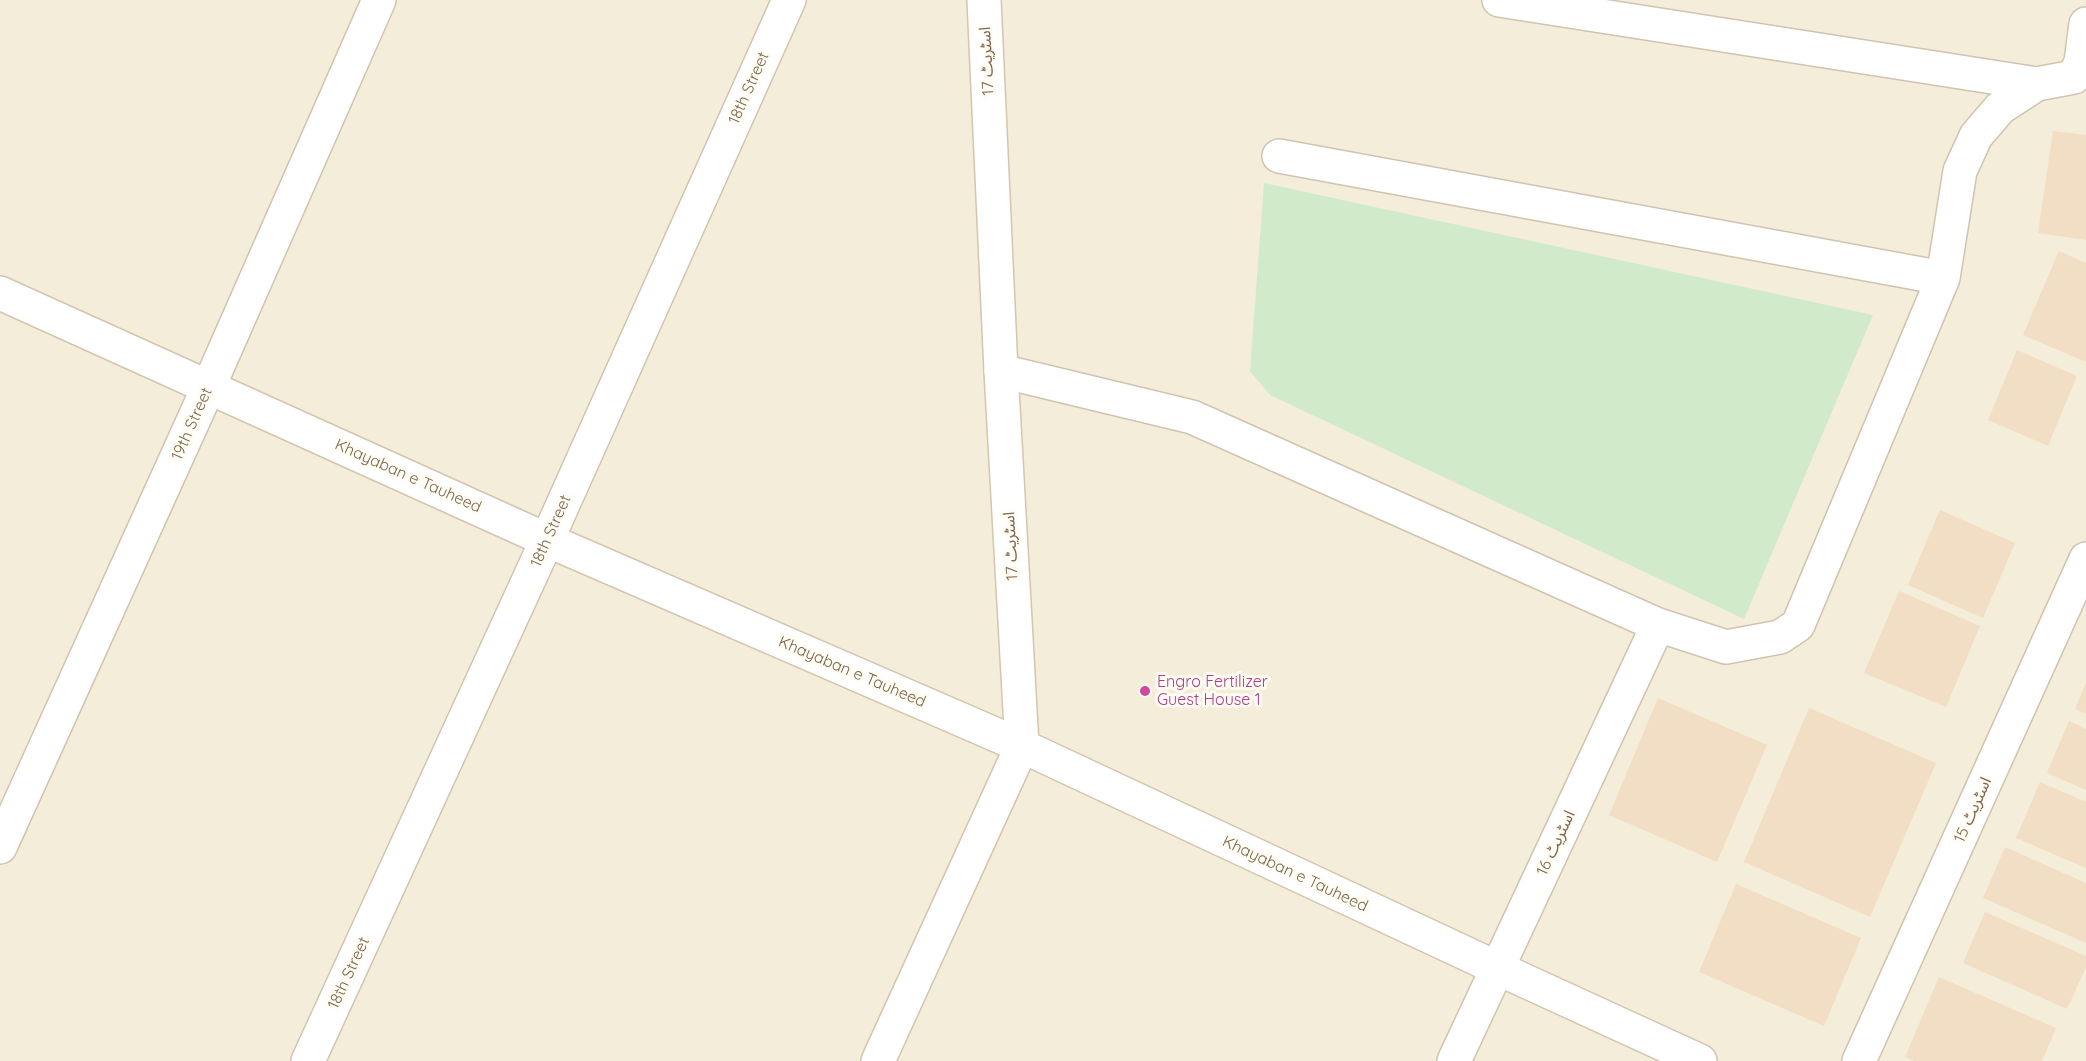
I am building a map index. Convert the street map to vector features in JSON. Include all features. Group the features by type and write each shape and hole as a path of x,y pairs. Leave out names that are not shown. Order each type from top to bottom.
{"street":[{"name":"19th Street","path":"0,846 209,386 379,0"},
{"name":"18th Street","path":"309,1061 547,540 789,0"},
{"name":"اسٹریٹ 17","path":"878,1061 1022,746 1001,371 984,0"},
{"path":"1499,0 2037,84"},
{"path":"1001,371 1192,417 1658,625 1726,647 1780,637 1798,625 1943,278 1960,171 1976,136 2000,108 2037,84 2074,76 2081,62 2086,24"},
{"path":"1279,156 1943,278"},
{"name":"Khayaban e Tauheed","path":"0,293 547,540 1022,746 1700,1061"},
{"name":"اسٹریٹ 15","path":"1859,1061 2086,559"},
{"name":"اسٹریٹ 16","path":"1454,1061 1658,625"}],"shaded area":[{"path":"0,0 2086,0 2086,1061 0,1061"}],"green space":[{"path":"1264,183 1873,315 1744,619 1270,395 1250,371"}],"building":[{"path":"2053,131 2086,135 2086,240 2038,233"},
{"path":"2059,251 2086,263 2086,362 2023,335"},
{"path":"2017,350 2077,376 2048,446 1988,420"},
{"path":"1940,510 2015,543 1983,618 1908,585"},
{"path":"1899,591 1980,626 1946,707 1864,673"},
{"path":"2086,683 2086,714 2075,709"},
{"path":"1658,698 1767,745 1717,862 1609,815"},
{"path":"1809,708 1936,763 1870,917 1744,862"},
{"path":"2069,721 2086,729 2086,790 2047,773"},
{"path":"2040,782 2086,802 2086,868 2016,838"},
{"path":"2005,847 2086,883 2086,943 1983,898"},
{"path":"1736,884 1861,938 1824,1026 1699,972"},
{"path":"1985,912 2086,956 2086,967 2067,1009 1963,963"},
{"path":"1939,977 2056,1028 2042,1061 1914,1061 1905,1057"}],"place":[{"name":"Engro Fertilizer Guest House 1","path":"1145,691"}]}
